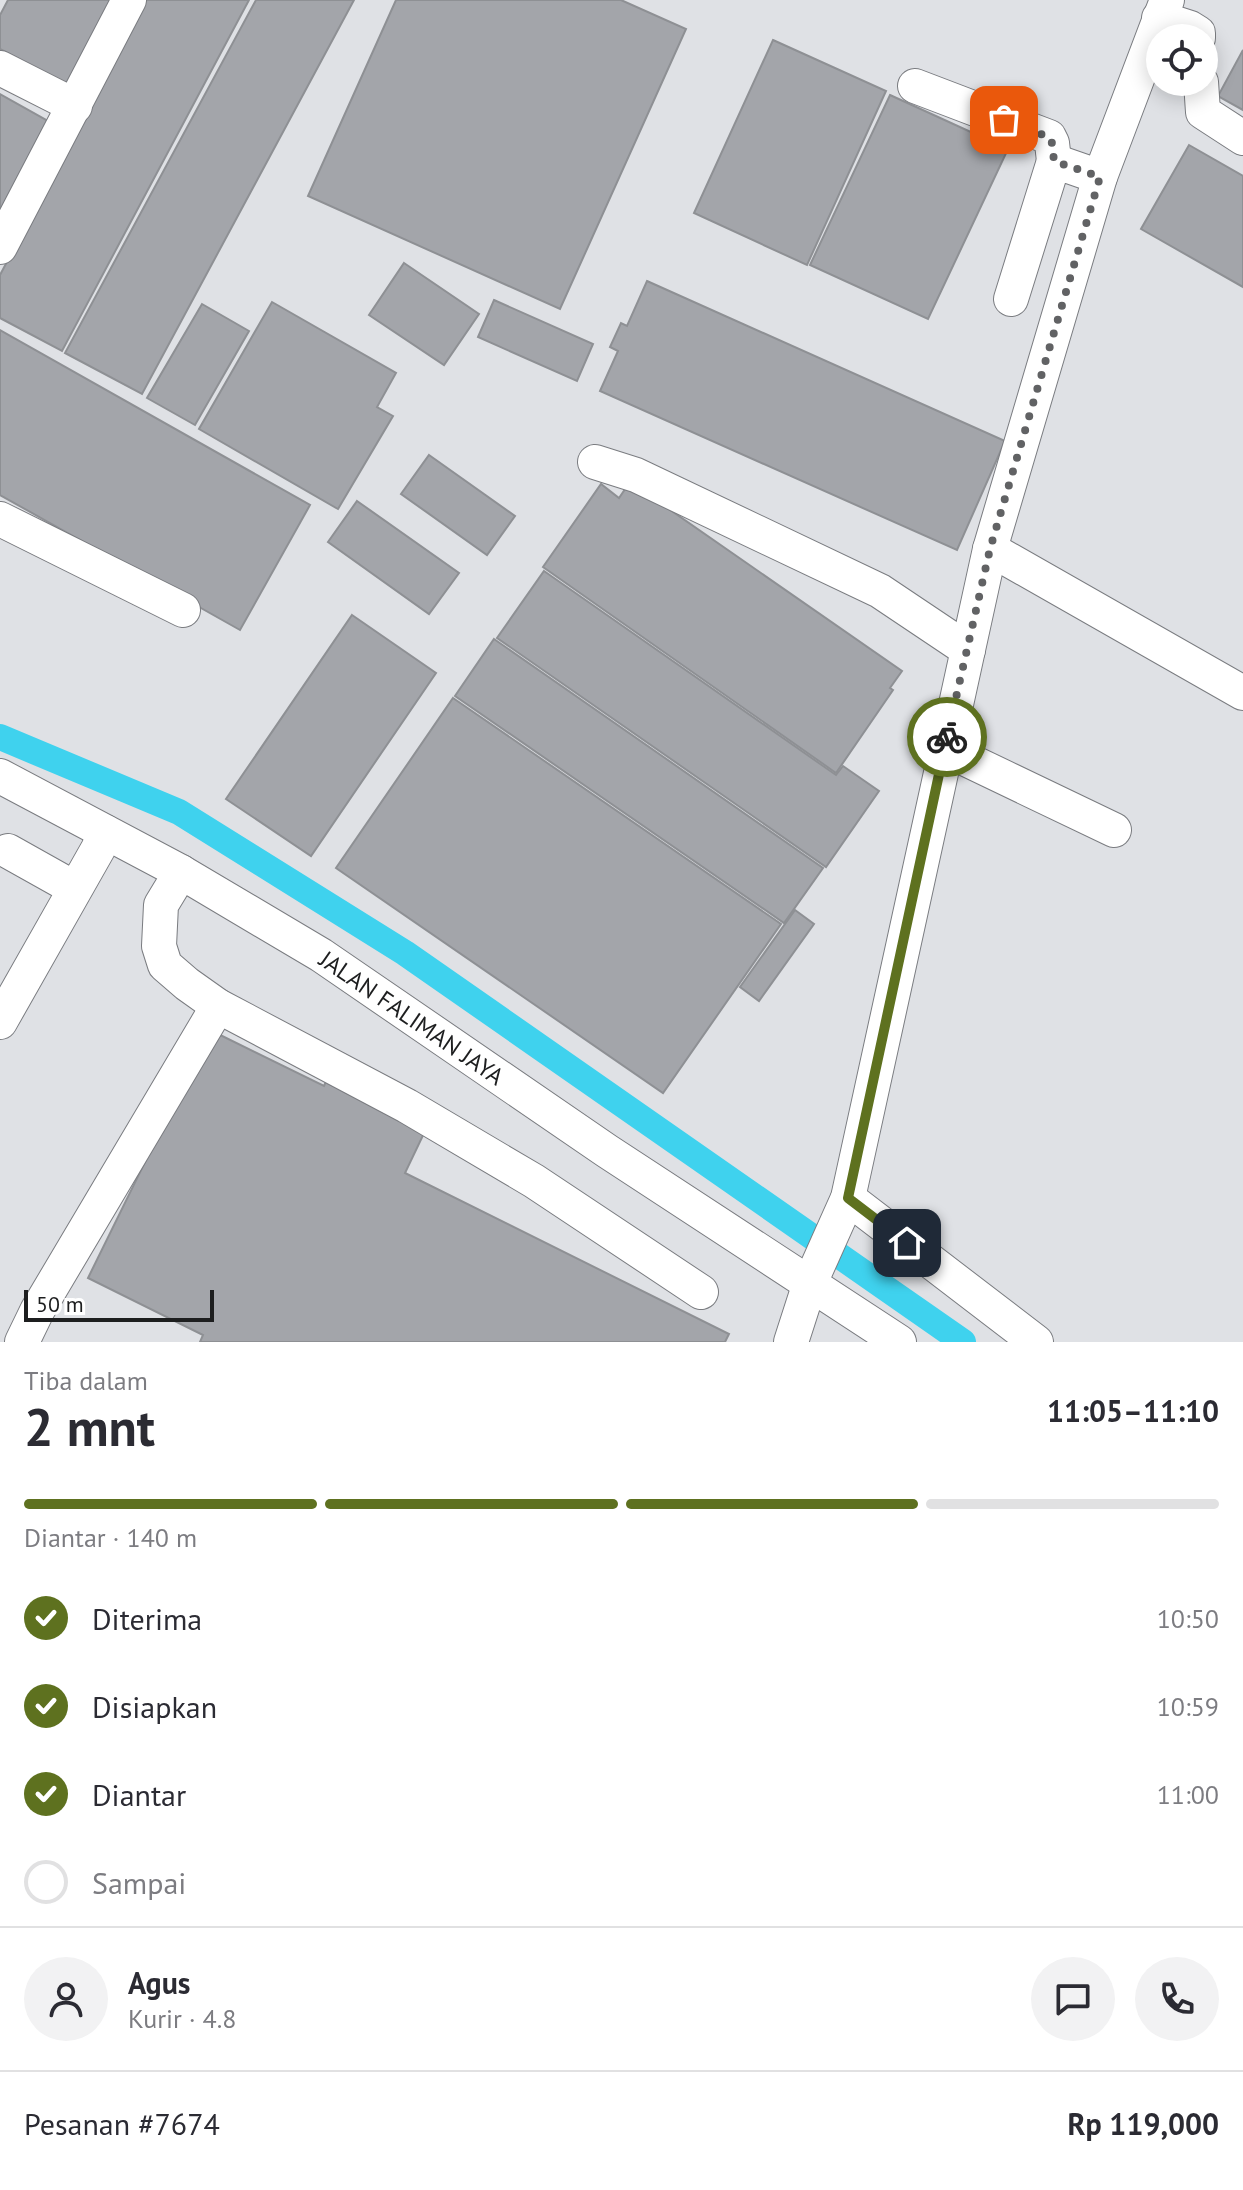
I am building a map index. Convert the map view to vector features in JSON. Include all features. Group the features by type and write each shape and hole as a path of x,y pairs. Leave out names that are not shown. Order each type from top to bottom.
{"street":[{"path":"0,247 129,0"},
{"path":"791,1342 814,1276 848,1198 990,549 1100,177 1163,9 1184,24"},
{"path":"0,68 75,106"},
{"path":"915,86 1049,137 1052,143 1054,161 1011,299"},
{"path":"1202,96 1203,112 1243,138"},
{"path":"1054,161 1100,177"},
{"path":"595,462 636,475 880,591 968,650"},
{"path":"0,519 183,610"},
{"path":"990,549 1243,693"},
{"path":"945,749 1114,830"},
{"name":"JALAN FALIMAN JAYA","path":"0,776 181,872 321,955 607,1151 814,1276 899,1342"},
{"path":"0,1022 105,832"},
{"path":"8,851 74,888"},
{"path":"181,872 161,905 159,946 165,965 187,984 218,1006 407,1106 534,1181 701,1292"},
{"path":"22,1342 37,1311 218,1006"},
{"path":"848,1198 1036,1342"}],"building":[{"path":"8,0 121,0 73,88 0,49 0,15"},
{"path":"146,0 249,0 62,351 0,318 0,275"},
{"path":"256,0 354,0 142,394 65,353"},
{"path":"396,0 621,0 686,29 560,309 308,196"},
{"path":"773,40 886,91 807,265 694,213"},
{"path":"1243,50 1243,110 1218,96"},
{"path":"0,94 55,125 0,224"},
{"path":"890,95 1008,149 928,319 810,265"},
{"path":"1189,145 1243,176 1243,287 1141,229"},
{"path":"404,263 479,314 444,365 369,315"},
{"path":"647,281 1005,441 957,550 600,391 618,351 610,347 621,323 627,326"},
{"path":"494,300 593,344 577,381 478,337"},
{"path":"272,302 396,373 377,407 393,416 338,509 199,429"},
{"path":"202,304 249,331 195,425 147,398"},
{"path":"0,330 310,505 240,630 0,495"},
{"path":"429,455 515,516 487,555 401,494"},
{"path":"630,482 902,671 890,688 893,690 836,773 543,567 601,484 619,498"},
{"path":"357,501 459,573 429,614 328,542"},
{"path":"544,571 836,775 843,766 879,791 826,867 497,638"},
{"path":"352,615 436,673 311,856 226,799"},
{"path":"494,639 823,868 784,923 455,696"},
{"path":"453,698 781,924 663,1093 336,868"},
{"path":"795,910 814,924 759,1001 740,987"},
{"path":"210,1030 324,1086 328,1077 427,1127 405,1173 729,1334 725,1342 200,1342 203,1335 88,1278"}],"waterway":[{"path":"0,737 179,812 405,953 963,1342"}],"way so far":[{"path":"947,737 990,549 1100,177 1054,161 1049,137 1004,120"}],"route":[{"path":"907,1243 848,1198 947,737"}]}
